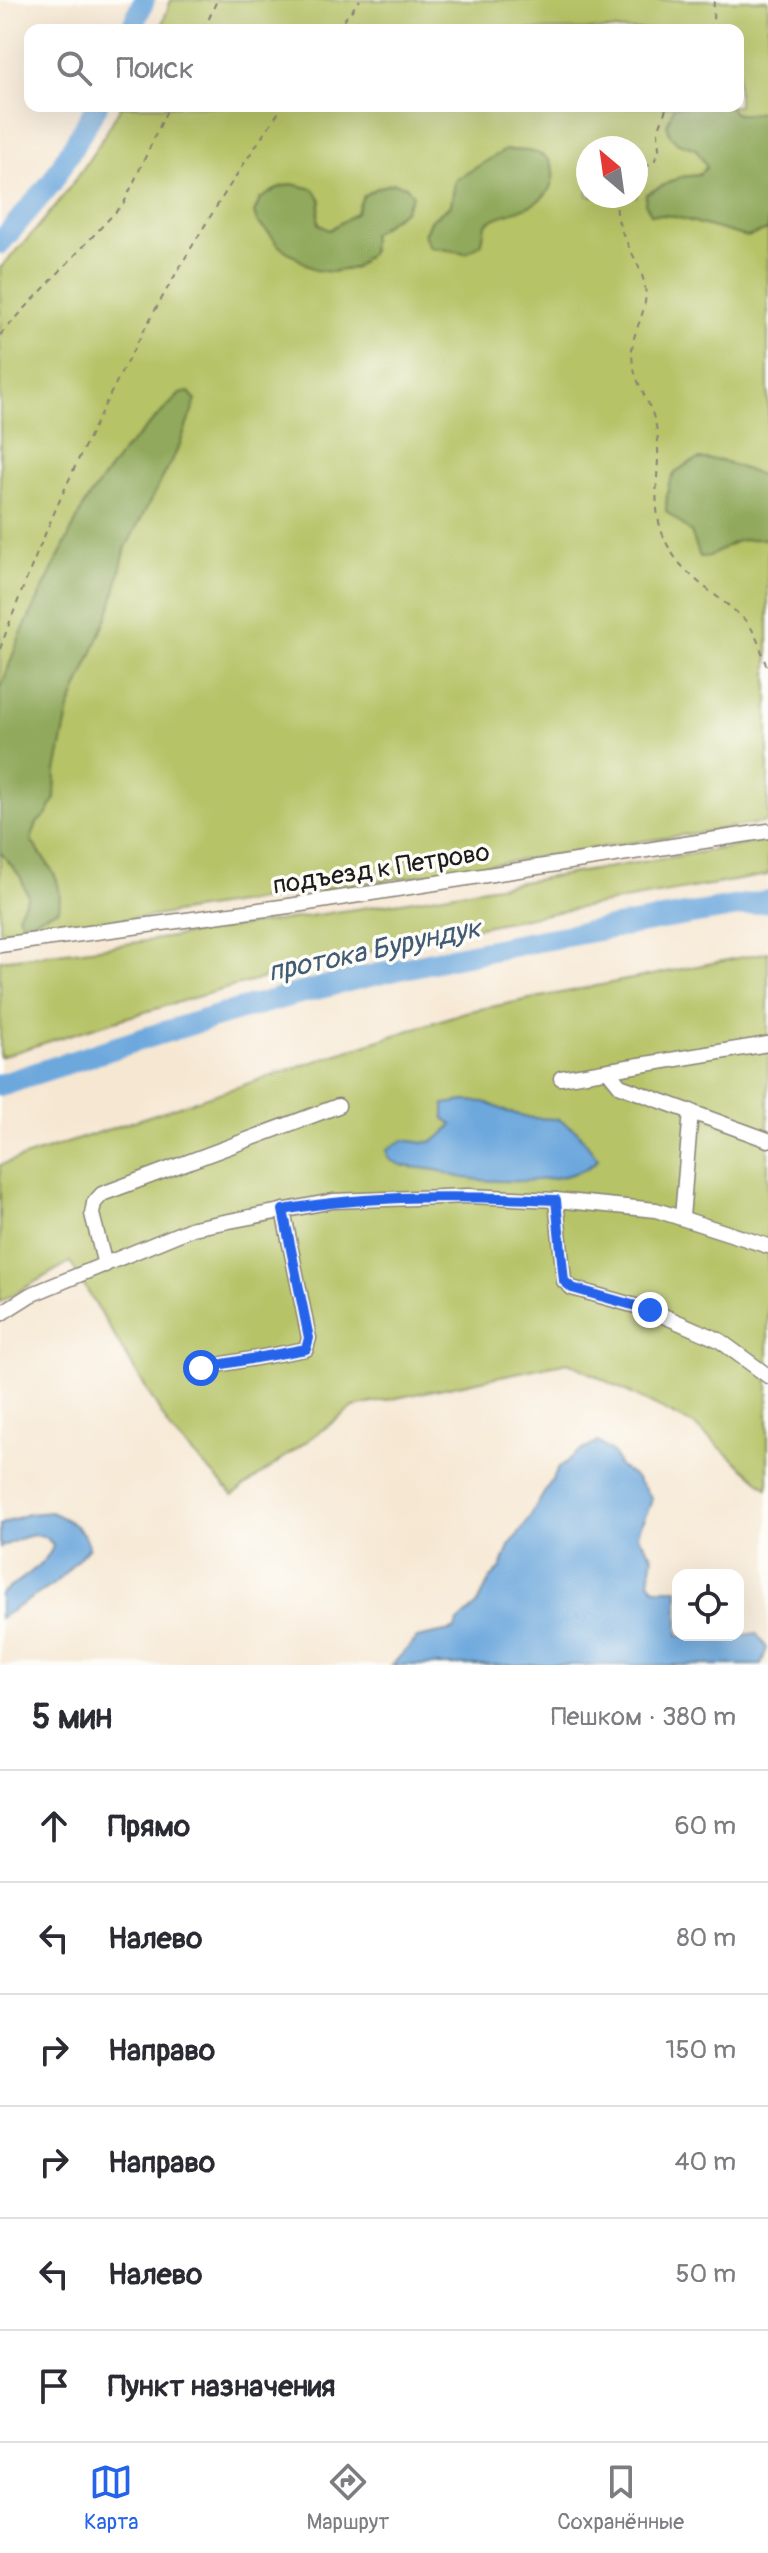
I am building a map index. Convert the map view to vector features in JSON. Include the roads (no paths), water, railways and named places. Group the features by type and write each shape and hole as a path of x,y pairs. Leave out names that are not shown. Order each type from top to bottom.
{"street":[{"name":"подъезд к Петрово","path":"0,945 289,906 768,831"},
{"path":"561,1078 768,1044"},
{"path":"608,1071 620,1086 768,1140"},
{"path":"105,1265 92,1214 94,1203 102,1194 338,1106"},
{"path":"682,1217 691,1111"},
{"path":"0,1314 30,1295 193,1228 333,1201 469,1196 556,1200 656,1210 768,1246"},
{"path":"556,1200 564,1281 572,1288 650,1310 719,1340 768,1376"},
{"path":"201,1368 306,1349 309,1338 283,1210"}],"water":[{"path":"485,1102 532,1118 558,1119 577,1131 598,1159 572,1174 512,1181 457,1176 405,1166 388,1158 387,1149 404,1140 431,1142 441,1136 453,1125 444,1118 444,1104"},
{"path":"598,1442 614,1454 619,1466 636,1478 652,1498 638,1536 653,1556 649,1582 656,1589 672,1589 672,1641 744,1641 744,1635 756,1633 767,1648 761,1665 392,1665 417,1638 454,1630 458,1622 477,1605 490,1579 501,1568 509,1546 559,1468 577,1453"},
{"path":"51,1512 80,1530 89,1547 57,1582 0,1618 0,1594 38,1566 53,1546 42,1536 36,1535 0,1548 0,1525 27,1514"}],"waterway":[{"name":"протока Бурундук","path":"134,24 144,0"},
{"name":"протока Бурундук","path":"0,243 52,182 93,112"},
{"name":"протока Бурундук","path":"0,1085 214,1017 344,982 502,948 768,901"}]}
